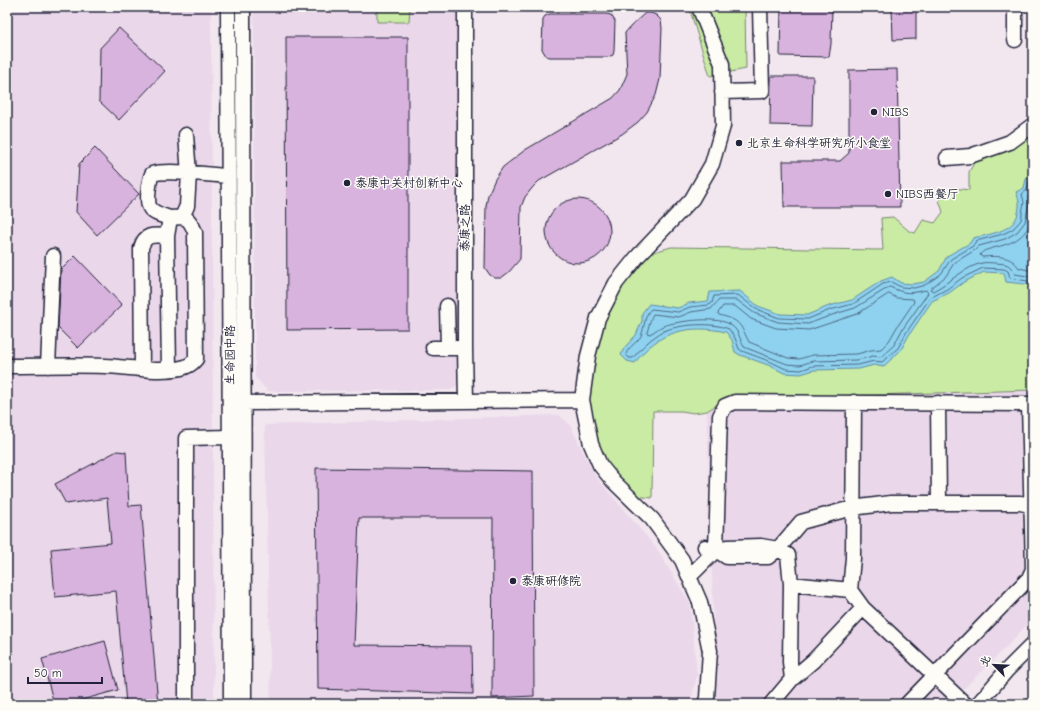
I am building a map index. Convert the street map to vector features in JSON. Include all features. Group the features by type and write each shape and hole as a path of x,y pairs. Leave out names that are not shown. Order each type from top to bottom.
{"street":[{"name":"生命园中路","path":"228,7 231,704"},
{"name":"生命园中路","path":"243,7 244,704"},
{"name":"泰康之路","path":"465,7 466,401"},
{"path":"699,7 704,15 722,64 723,126 712,164 692,199 637,257 616,283 598,318 588,356 582,400 591,444 600,465 612,481 652,519 682,560 700,602 710,651 707,698 705,704"},
{"path":"722,92 762,91 760,7"},
{"path":"1015,40 1016,7"},
{"path":"947,158 970,156 1010,142 1033,124"},
{"path":"169,369 167,236 176,218 187,206 189,174 186,135"},
{"path":"7,366 106,366 142,369 169,369 182,368 193,364 196,359 195,232 192,223 188,218 176,218 151,210 149,205 149,180 152,174 157,172 228,176"},
{"path":"142,369 142,242 150,236 167,236"},
{"path":"48,366 52,256"},
{"path":"448,306 448,348"},
{"path":"433,348 465,348"},
{"path":"243,403 582,400"},
{"path":"689,577 710,549 720,416 725,406 734,402 938,402 1029,404 1033,569 1029,578 936,676 907,704"},
{"path":"854,402 852,508 853,558 850,590 863,608 965,704"},
{"path":"938,402 939,504"},
{"path":"186,704 186,438 230,437"},
{"path":"710,549 727,557 768,557 778,549 801,522 852,508 891,503 1020,503 1031,505"},
{"path":"778,549 788,556 791,584 790,662 792,679"},
{"path":"791,584 850,590"},
{"path":"770,704 792,679 813,661 863,608"},
{"path":"978,704 1007,670 1033,644"}],"shaded area":[{"path":"7,7 211,7 214,704 7,704"},
{"name":"泰康中关村创新中心","path":"254,7 457,7 459,380 456,386 449,390 268,391 255,377"},
{"path":"1033,390 1033,617 1011,642 948,704 714,704 716,699 707,411 729,397 872,395"},
{"name":"泰康研修院","path":"559,415 570,425 595,476 657,549 690,604 697,675 690,704 271,704 265,425"}],"green space":[{"path":"377,7 410,7 409,22 377,22"},
{"path":"689,7 745,7 746,69 710,76"},
{"path":"1033,125 1033,390 872,395 729,397 707,411 694,413 681,411 653,411 652,498 635,496 613,481 582,400 598,318 637,257 671,247 883,250 881,218 893,217 909,231 915,233 923,220 935,223 943,212 939,200 953,188 969,190 969,172 980,152"}],"water":[{"path":"1033,176 1033,285 1006,282 1004,273 984,272 964,282 949,293 932,301 909,335 901,350 883,367 874,365 859,369 814,370 801,374 784,373 735,352 732,340 726,332 700,329 675,332 664,337 644,352 635,363 627,361 621,355 624,348 636,335 642,321 642,313 649,304 678,308 689,303 708,301 710,292 740,291 758,306 780,314 807,315 829,306 852,300 881,281 892,277 901,283 913,284 924,282 939,271 947,256 970,243 973,238 1000,231 1012,224 1016,219 1019,210 1019,202 1016,192 1024,188 1026,179"}],"building":[{"path":"781,7 832,7 831,44 829,57 780,56"},
{"path":"892,7 916,7 916,39 893,40"},
{"path":"645,13 656,15 661,20 662,28 660,79 656,95 647,112 638,122 622,134 539,181 533,187 525,197 521,207 520,259 509,272 501,278 495,278 490,275 485,268 486,206 488,195 495,179 503,167 525,150 613,98 620,90 627,74 625,33"},
{"path":"550,14 611,15 615,21 613,55 608,57 546,56 542,49 543,19 545,16"},
{"path":"119,28 165,71 119,120 99,101 100,48"},
{"name":"泰康中关村创新中心","path":"286,37 408,37 408,329 287,330"},
{"name":"NIBS","path":"897,69 900,207 784,207 783,161 840,161 849,153 849,70"},
{"path":"771,76 813,76 812,126 770,125"},
{"path":"95,148 139,194 97,235 76,212 79,164"},
{"path":"572,199 584,199 601,208 608,219 610,231 608,243 601,254 584,263 572,263 560,258 551,249 546,237 546,225 551,213 560,204"},
{"path":"75,256 122,305 78,348 58,328 61,270"},
{"path":"117,451 126,452 129,506 141,505 158,704 126,704 116,591 55,597 51,549 111,543 107,498 66,504 55,484"},
{"name":"泰康研修院","path":"316,468 533,471 534,696 492,698 493,518 359,518 354,645 472,646 473,694 318,689"},
{"path":"105,641 118,690 67,704 54,704 42,659"}],"place":[{"name":"NIBS","path":"874,112"},
{"name":"北京生命科学研究所小食堂","path":"739,143"},
{"name":"泰康中关村创新中心","path":"347,183"},
{"name":"NIBS西餐厅","path":"888,194"},
{"name":"泰康研修院","path":"513,581"}]}
